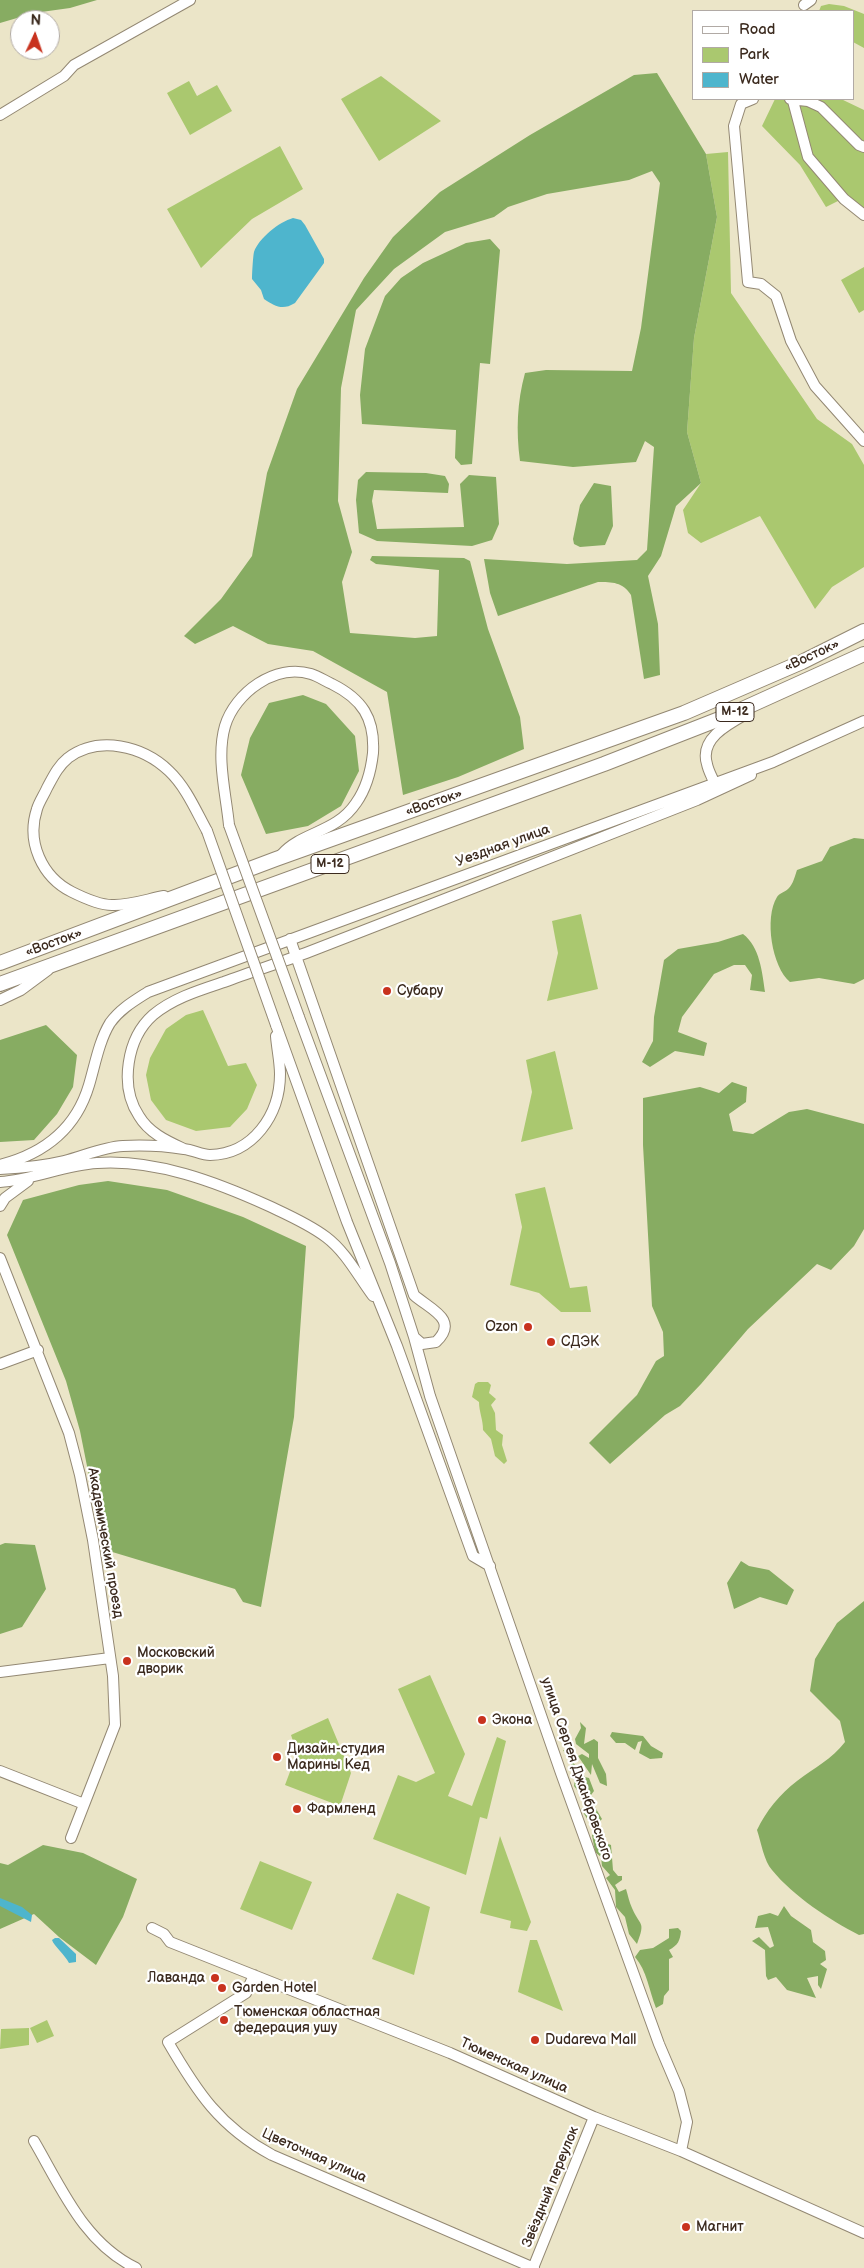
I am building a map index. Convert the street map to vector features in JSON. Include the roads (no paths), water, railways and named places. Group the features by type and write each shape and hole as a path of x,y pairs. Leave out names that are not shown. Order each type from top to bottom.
{"highway":[{"name":"«Восток»","path":"0,963 276,859 684,714 802,662 864,631"},
{"name":"«Восток»","path":"0,984 604,764 727,716 864,654"}],"street":[{"path":"0,115 64,76 74,65 190,0"},
{"path":"751,100 741,104 734,126 748,282 761,284 776,296 791,341 815,386 864,441"},
{"path":"864,147 859,145 821,107 808,101 792,100 808,157 844,199 864,215"},
{"name":"улица Сергея Джанбровского","path":"276,859 285,850 329,828 345,816 362,793 368,778 373,745 368,717 361,704 350,693 311,674 299,672 270,677 245,694 228,717 224,728 222,747 229,825 298,1018 387,1254 414,1337 430,1396 655,2035 679,2091 687,2122 681,2151"},
{"path":"716,786 706,763 706,755 718,731 793,687"},
{"name":"Уездная улица","path":"0,1165 24,1158 60,1135 75,1117 88,1087 110,1024 126,1006 148,992 716,786 864,721"},
{"path":"189,892 112,905 86,899 64,888 51,876 42,864 35,847 34,827 37,809 58,767 69,757 87,748 109,745 132,748 156,759 170,771 188,796 207,831 347,1222 382,1309 473,1556 490,1566"},
{"name":"Уездная улица","path":"184,1149 152,1131 138,1116 131,1097 128,1080 129,1061 133,1044 141,1028 164,1007 188,995 296,956 688,804 716,786"},
{"path":"290,939 414,1295 423,1304 439,1313 445,1325 441,1337 436,1342 422,1344 414,1337"},
{"path":"0,1000 21,990 57,964"},
{"path":"0,1169 47,1165 122,1146 184,1149 209,1155 228,1153 248,1144 262,1130 271,1113 278,1092 280,1075 276,1025"},
{"path":"0,1206 5,1198 20,1185 66,1161"},
{"path":"0,1182 37,1176 71,1166 98,1162 128,1164 181,1172 234,1191 280,1211 326,1237 344,1255 382,1309"},
{"name":"Академический проезд","path":"0,1258 38,1350 69,1433 80,1475 99,1574 110,1658 116,1707 115,1724 72,1838"},
{"path":"423,1370 424,1354 429,1344"},
{"path":"0,1364 38,1350"},
{"path":"0,1672 110,1658"},
{"path":"0,1771 84,1804"},
{"name":"Тюменская улица","path":"152,1928 164,1934 170,1942 442,2050 594,2117 681,2151 864,2234"},
{"name":"Цветочная улица","path":"254,1975 246,1993 168,2042 187,2074 216,2113 242,2138 272,2155 533,2268"},
{"name":"Звёздный переулок","path":"533,2268 594,2117"},
{"path":"34,2142 83,2225 101,2245 121,2261 136,2268"}],"water":[{"path":"293,218 301,220 305,225 324,259 324,263 295,303 286,307 279,307 264,299 261,290 252,279 254,252 260,241 270,231"},
{"path":"0,1898 22,1907 32,1915 31,1922 0,1906"},
{"path":"59,1938 76,1954 76,1962 69,1963 53,1942 52,1940"}],"place":[{"name":"Субару","path":"387,991"},
{"name":"Ozon","path":"528,1327"},
{"name":"СДЭК","path":"551,1342"},
{"name":"Московский дворик","path":"127,1661"},
{"name":"Экона","path":"482,1720"},
{"name":"Дизайн-студия Марины Кед","path":"277,1757"},
{"name":"Фармленд","path":"297,1809"},
{"name":"Лаванда","path":"215,1978"},
{"name":"Garden Hotel","path":"222,1988"},
{"name":"Тюменская областная федерация ушу","path":"224,2020"},
{"name":"Dudareva Mall","path":"535,2040"},
{"name":"Магнит","path":"686,2227"}]}
